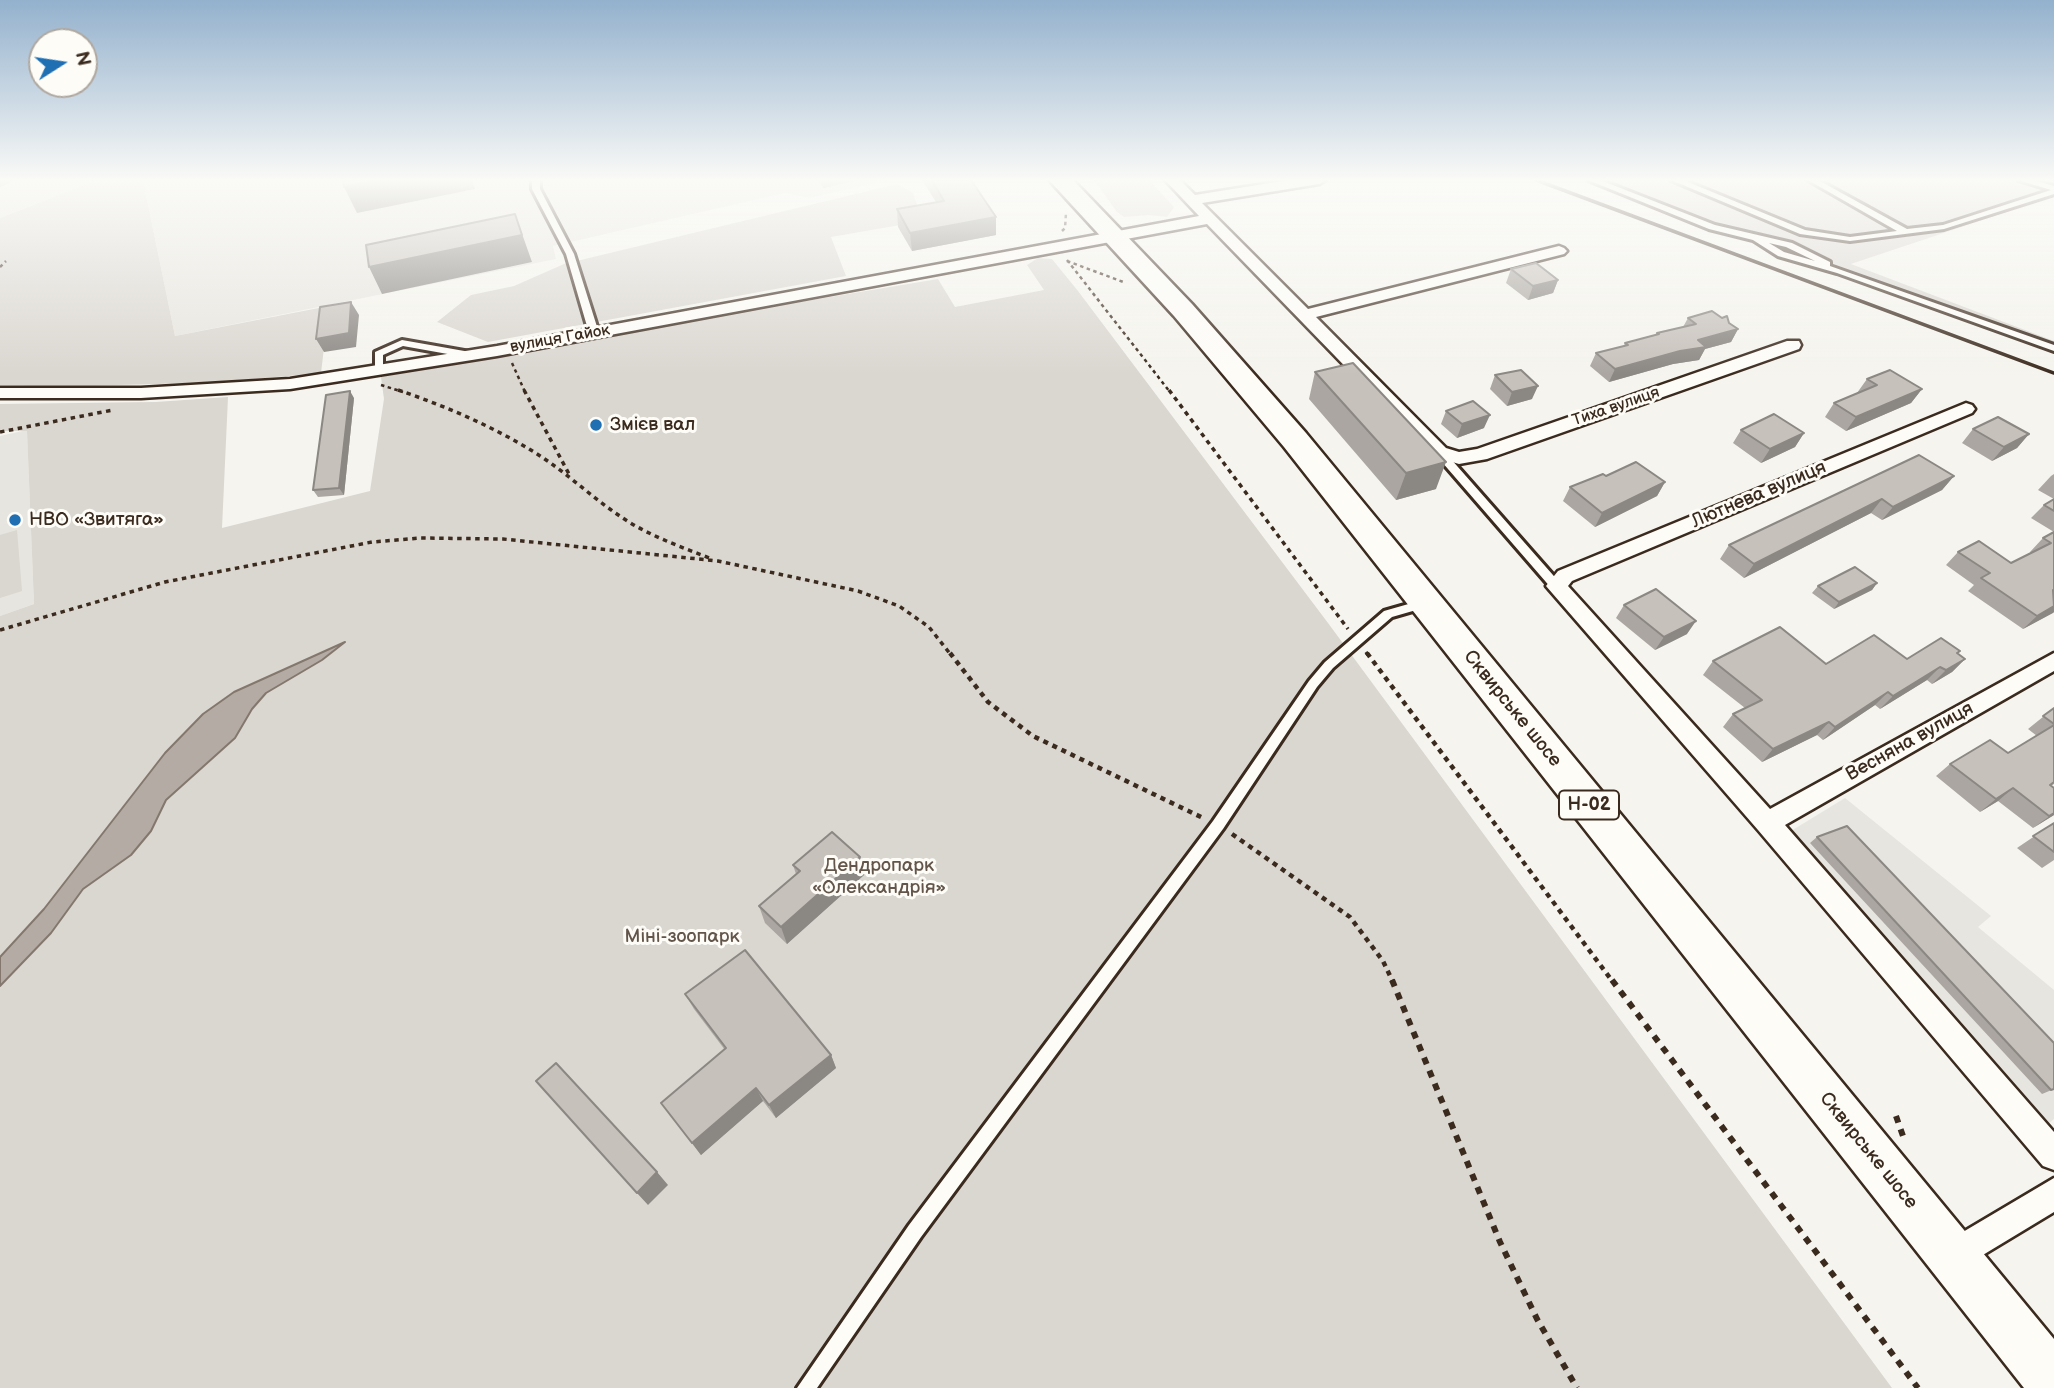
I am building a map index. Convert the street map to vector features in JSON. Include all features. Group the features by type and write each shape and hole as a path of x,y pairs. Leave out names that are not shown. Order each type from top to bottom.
{"main road":[{"name":"Сквирське шосе","path":"1121,245 1183,310 1295,440 2054,1382"}],"street":[{"name":"вулиця Гайок","path":"0,394 74,395 218,390 376,377 470,355 1072,245"},
{"path":"1234,245 1439,452"},
{"path":"1303,315 1559,251"},
{"name":"Тиха вулиця","path":"1439,452 1459,458 1480,455 1793,345"},
{"name":"Лютнева вулиця","path":"1556,586 1565,576 1966,409"},
{"path":"1556,586 1767,823 2054,1156"},
{"name":"Весняна вулиця","path":"1767,823 2054,661"},
{"path":"1952,1256 2054,1194"}],"lane":[{"path":"565,245 594,333"},
{"path":"1767,245 1781,254 1840,271 2054,348"},
{"path":"1439,452 1556,586"},
{"path":"806,1388 915,1231 1217,825 1313,684 1357,640 1388,614 1427,603"}],"path":[{"path":"1126,283 1067,260 1202,433 1918,1388"},
{"path":"0,267 6,261"},
{"path":"506,349 533,410 569,474"},
{"path":"376,377 465,415 569,474 607,506 643,531 718,561"},
{"path":"0,432 117,410"},
{"path":"0,630 165,582 372,542 421,538 503,539 718,561 858,591 899,606 929,627 988,702 1033,736 1217,825 1273,861 1350,917 1383,961 1404,1004 1500,1242 1537,1319 1577,1388"}],"shaded area":[{"path":"156,245 558,245 553,246 556,259 175,336"},
{"name":"НВО «Звитяга»","path":"27,430 34,604 0,616 0,436"},
{"path":"345,642 322,660 266,693 252,709 235,738 166,800 151,831 131,855 83,889 51,933 0,986 0,957 44,909 165,753 203,714 234,692"},
{"path":"1845,798 1991,916 1978,927 2054,990 2054,1119 2047,1125 1790,837 1791,831"}],"green space":[{"path":"0,245 156,245 175,336 329,306 321,373 161,384 0,385"},
{"path":"644,245 834,245 846,276 488,342 437,322 471,295 514,286 564,264"},
{"path":"1772,245 1908,245 1851,264 2054,341 2054,349"},
{"name":"Дендропарк «Олександрія»","path":"1038,258 1052,259 1078,291 1328,623 1892,1388 0,1388 0,616 34,604 27,431 0,431 0,404 156,402 228,397 222,528 370,491 384,399 381,377 721,315 938,279 955,307 1044,290 1027,265"},
{"path":"17,530 22,591 0,598 0,535"}],"building":[{"path":"367,245 475,245 369,267"},
{"path":"1536,263 1558,280 1533,286 1511,269"},
{"path":"351,302 349,333 316,339 320,307"},
{"path":"1712,311 1722,318 1727,316 1729,323 1738,329 1698,340 1706,347 1680,351 1615,369 1596,353 1628,345 1625,343 1659,334 1657,333 1696,324 1688,318"},
{"path":"1353,363 1446,462 1406,473 1315,372"},
{"path":"1521,370 1538,386 1512,392 1495,375"},
{"path":"1890,370 1922,389 1856,417 1834,403 1877,385 1867,379"},
{"path":"350,391 339,488 313,490 326,395"},
{"path":"1473,401 1490,415 1462,424 1446,411"},
{"path":"1774,414 1804,433 1770,449 1741,430"},
{"path":"1998,417 2029,434 2004,447 1973,429"},
{"path":"1919,455 1954,476 1893,507 1882,499 1754,564 1729,545"},
{"path":"1636,462 1665,482 1602,513 1570,487 1603,474 1606,476"},
{"path":"2054,499 2054,511 2044,505"},
{"path":"2054,532 2054,606 2037,616 1981,578 1990,573 1958,552 1979,541 2011,563 2051,543 2043,538"},
{"path":"1855,567 1877,583 1839,602 1818,586"},
{"path":"1656,589 1696,621 1664,637 1624,605"},
{"path":"1780,627 1826,664 1874,635 1907,659 1941,638 1960,651 1957,653 1965,659 1946,670 1940,667 1893,696 1888,692 1835,727 1829,722 1773,749 1733,714 1762,700 1713,661"},
{"path":"2054,708 2054,724 2043,716"},
{"path":"2054,725 2054,782 2050,785 2054,788 2054,813 2049,816 2013,788 1996,799 1950,764 1990,740 2008,753"},
{"path":"2054,823 2054,852 2033,836"},
{"path":"1847,826 2054,1043 2054,1089 2051,1090 1817,837"},
{"path":"832,832 860,857 781,927 759,906 800,871 793,865"},
{"path":"745,950 831,1055 769,1105 756,1088 692,1143 661,1103 726,1048 685,994"},
{"path":"556,1063 657,1172 637,1193 536,1081"}],"railway":[{"path":"1710,245 2054,373"}],"place":[{"name":"Змієв вал","path":"596,425"},
{"name":"НВО «Звитяга»","path":"15,520"}],"park label":[{"name":"Міні-зоопарк","path":"682,937"}]}
